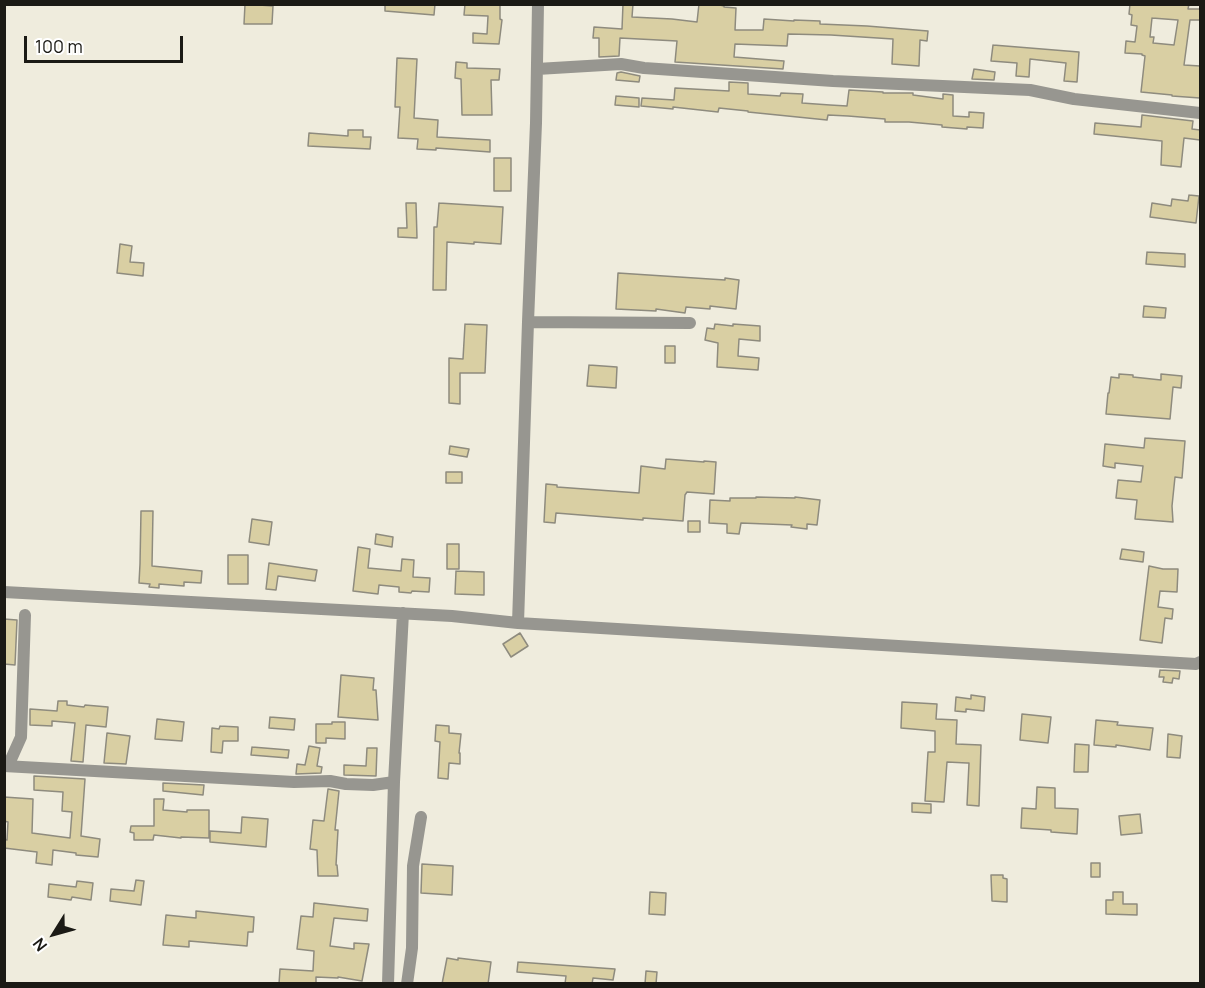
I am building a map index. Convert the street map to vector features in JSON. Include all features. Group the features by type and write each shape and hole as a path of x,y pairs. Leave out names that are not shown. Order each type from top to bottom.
{"street":[{"path":"518,622 538,4"},
{"path":"537,69 621,64 644,68 832,81 1030,90 1074,99 1200,113"},
{"path":"528,322 690,323"},
{"path":"4,592 403,613 1196,664 1200,662"},
{"path":"388,984 394,782 403,613"},
{"path":"25,615 21,737 6,766 294,782 373,785 394,782"},
{"path":"407,984 412,948 413,866 421,818"}],"building":[{"path":"245,4 273,6 272,24 244,24"},
{"path":"385,4 435,4 434,15 385,11"},
{"path":"465,4 500,4 500,19 502,20 499,44 473,43 473,33 487,34 488,16 464,15"},
{"path":"623,4 633,4 632,17 697,22 699,4 716,4 736,8 735,30 763,30 764,19 820,21 820,24 928,31 927,41 920,40 919,66 892,64 893,39 831,35 788,34 787,46 735,44 734,57 784,61 783,69 675,62 677,41 620,38 619,56 599,57 599,38 593,38 594,27 622,29"},
{"path":"1130,4 1189,4 1188,9 1200,9 1200,20 1190,20 1184,65 1200,66 1200,98 1141,92 1145,56 1125,53 1126,41 1135,42 1137,26 1131,25 1132,15 1129,14","holes":["1152,18 1178,20 1174,45 1153,43 1154,37 1150,37"]},
{"path":"993,45 1079,52 1077,82 1064,81 1066,63 1030,59 1029,77 1016,76 1017,63 991,61"},
{"path":"397,58 417,59 414,118 438,120 437,137 490,140 490,152 417,149 418,139 398,138 400,107 395,107"},
{"path":"456,62 467,63 467,68 500,69 499,80 491,80 492,115 462,115 461,79 455,78"},
{"path":"974,69 995,72 994,80 972,79"},
{"path":"617,73 640,76 639,82 616,80"},
{"path":"729,82 748,83 748,94 780,96 781,93 803,94 802,103 847,106 849,90 913,93 913,95 943,99 943,94 953,95 953,116 969,117 969,112 984,113 983,128 967,127 967,129 909,122 885,122 885,119 848,116 828,115 827,120 719,108 718,112 641,106 642,98 674,100 675,88 729,91"},
{"path":"616,96 639,98 639,107 615,105"},
{"path":"1142,115 1193,121 1192,129 1200,130 1200,140 1184,138 1181,167 1161,165 1162,141 1094,134 1095,123 1141,127"},
{"path":"348,130 363,130 363,137 371,137 370,149 308,146 309,133 348,136"},
{"path":"494,158 511,158 511,191 494,191"},
{"path":"1189,195 1199,196 1196,223 1150,217 1152,203 1171,206 1172,199 1188,201"},
{"path":"406,203 416,203 417,238 398,237 398,228 407,228"},
{"path":"439,203 503,207 501,244 447,242 446,290 433,290 434,227 437,227"},
{"path":"120,244 132,246 130,262 144,263 143,276 117,273"},
{"path":"1147,252 1185,254 1185,267 1146,264"},
{"path":"618,273 739,280 736,309 710,306 710,309 686,307 685,313 656,309 656,311 616,309"},
{"path":"1144,306 1166,308 1165,318 1143,317"},
{"path":"465,324 487,325 485,373 460,373 460,404 449,403 449,358 463,359"},
{"path":"715,324 760,326 760,341 739,339 738,356 759,358 758,370 717,367 718,343 705,340 707,328 714,329"},
{"path":"665,346 675,346 675,363 665,363"},
{"path":"589,365 617,367 616,388 587,386"},
{"path":"1119,374 1161,380 1161,374 1182,376 1181,388 1173,387 1170,419 1106,414 1111,377 1119,378"},
{"path":"1145,438 1185,441 1182,478 1175,477 1173,522 1135,519 1137,500 1116,498 1118,480 1141,482 1143,466 1115,463 1115,468 1103,466 1105,444 1144,448"},
{"path":"450,446 469,449 467,457 449,454"},
{"path":"666,459 716,462 714,494 687,492 683,521 556,513 555,523 544,522 546,484 557,485 557,487 639,493 641,466 665,469"},
{"path":"446,472 462,472 462,483 446,483"},
{"path":"795,497 820,500 817,525 807,524 807,529 791,527 792,525 741,523 739,534 727,533 727,524 709,523 710,500 730,501 730,498"},
{"path":"141,511 153,511 152,566 202,571 201,583 184,582 184,586 159,584 159,588 139,583"},
{"path":"252,519 272,522 269,545 249,542"},
{"path":"688,521 700,521 700,532 688,532"},
{"path":"376,534 393,537 392,547 375,544"},
{"path":"447,544 459,544 459,569 447,569"},
{"path":"358,547 370,549 368,568 401,571 402,559 414,560 413,577 430,578 429,592 399,592 399,587 379,585 378,594 353,591"},
{"path":"1122,549 1144,552 1143,562 1120,559"},
{"path":"228,555 248,555 248,584 228,584"},
{"path":"269,563 317,570 315,581 278,576 276,590 266,589"},
{"path":"1149,566 1178,569 1177,592 1160,591 1158,607 1173,609 1172,619 1165,618 1162,643 1140,640"},
{"path":"456,571 484,572 484,595 455,594"},
{"path":"4,619 17,620 15,665 4,664"},
{"path":"520,633 528,646 511,657 503,644"},
{"path":"1160,670 1180,671 1179,679 1173,678 1172,683 1163,682 1164,677 1159,677"},
{"path":"341,675 374,678 373,690 376,690 378,720 338,717"},
{"path":"971,695 985,697 984,711 966,709 966,712 955,711 956,697 971,699"},
{"path":"58,701 67,701 67,705 108,707 106,727 86,725 83,762 71,761 75,723 52,721 52,726 30,725 30,709 57,711"},
{"path":"902,702 937,704 936,719 957,720 956,744 981,745 979,806 967,805 969,763 947,762 944,802 925,801 928,752 935,752 935,731 901,728"},
{"path":"1022,714 1051,717 1048,743 1020,740"},
{"path":"270,717 295,719 294,730 269,728"},
{"path":"157,719 184,722 182,741 155,739"},
{"path":"1096,720 1118,722 1117,725 1153,728 1150,750 1116,745 1116,747 1094,745"},
{"path":"332,722 345,722 345,739 326,738 326,743 316,743 316,724 332,724"},
{"path":"436,725 449,726 449,733 461,734 460,764 449,763 448,779 438,778 440,742 435,741"},
{"path":"220,726 238,727 238,741 223,741 222,753 211,752 212,728 219,729"},
{"path":"107,733 130,736 126,764 104,763"},
{"path":"1168,734 1182,736 1180,758 1167,757"},
{"path":"1075,744 1089,745 1088,772 1074,772"},
{"path":"309,746 320,748 317,766 322,767 321,773 296,774 297,764 305,765"},
{"path":"252,747 289,750 288,758 251,755"},
{"path":"367,748 377,748 376,776 344,775 344,765 366,766"},
{"path":"34,776 85,779 81,836 100,839 98,857 53,850 52,865 36,863 37,852 4,848 8,822 4,821 4,797 33,799 32,833 70,838 72,812 62,811 63,792 34,790"},
{"path":"163,783 204,785 203,795 163,791"},
{"path":"1037,787 1055,788 1055,808 1078,809 1077,834 1021,828 1022,808 1036,809"},
{"path":"328,789 339,791 335,830 338,830 336,865 338,876 318,876 317,850 310,849 313,820 324,821"},
{"path":"154,799 164,799 163,810 187,812 187,810 209,810 209,838 154,835 153,840 134,840 134,833 130,832 131,826 154,826"},
{"path":"912,803 931,804 931,813 912,812"},
{"path":"1140,814 1142,833 1121,835 1119,816"},
{"path":"242,817 268,819 266,847 210,842 210,831 241,833"},
{"path":"1091,863 1100,863 1100,877 1091,877"},
{"path":"422,864 453,866 452,895 421,893"},
{"path":"991,875 1003,875 1003,878 1007,879 1007,902 992,901"},
{"path":"136,880 144,881 141,905 110,901 111,889 134,891"},
{"path":"77,881 93,883 91,900 48,897 49,884 76,887"},
{"path":"650,892 666,893 665,915 649,914"},
{"path":"1113,892 1123,892 1123,904 1137,904 1137,915 1106,914 1106,900 1113,900"},
{"path":"314,903 368,909 367,921 334,918 330,946 354,949 354,943 369,944 362,981 338,977 316,977 316,984 279,984 280,969 313,971 314,951 297,949 301,916 313,917"},
{"path":"196,911 254,917 253,932 248,932 247,946 189,941 189,947 163,945 166,915 196,918"},
{"path":"447,958 491,962 488,984 442,984"},
{"path":"518,962 615,969 613,980 593,978 592,984 565,984 566,976 517,972"},
{"path":"646,971 657,972 656,984 645,984"}]}
